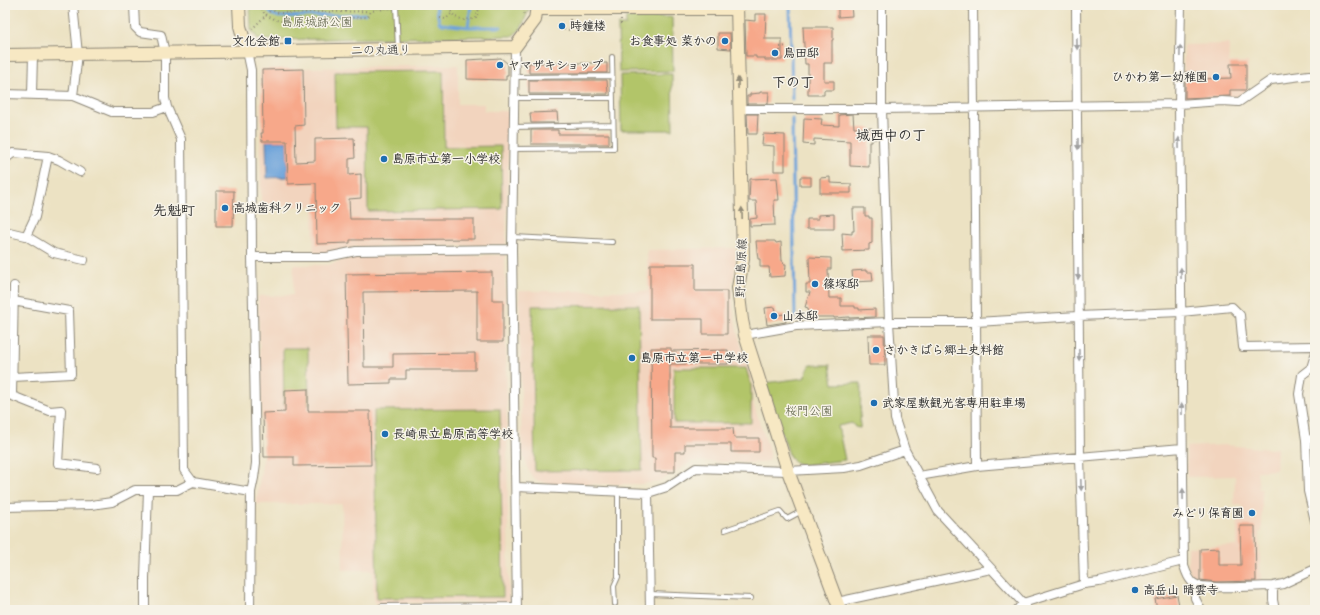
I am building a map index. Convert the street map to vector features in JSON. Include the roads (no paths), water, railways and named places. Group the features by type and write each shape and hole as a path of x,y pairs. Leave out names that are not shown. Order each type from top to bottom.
{"street":[{"path":"73,5 78,54 73,96"},
{"path":"134,5 135,27 140,32 161,35 165,53 165,98 167,107 181,140 184,470 193,482"},
{"path":"239,5 240,26 251,70 252,257 256,463 251,492 250,610"},
{"path":"882,5 882,109 889,322 895,419 905,450 938,511 1025,606"},
{"path":"973,5 977,466"},
{"path":"1076,5 1078,105 1078,316 1084,584"},
{"path":"1181,5 1179,104 1183,561 1185,570 1190,580 1195,584 1207,587 1273,586 1283,584 1315,569"},
{"path":"382,610 382,608 517,609 512,249 514,48 535,20 538,7 737,7"},
{"name":"野田島原線","path":"737,7 743,259 738,288 742,320 745,336 788,471 838,606"},
{"name":"二の丸通り","path":"5,56 247,50 514,48"},
{"path":"32,94 33,55"},
{"path":"739,109 882,109 1179,104 1222,100 1238,102 1271,80 1309,74 1315,76"},
{"path":"5,94 73,96 112,112 153,112 167,107"},
{"path":"5,159 13,153 48,156 59,160 80,172"},
{"path":"26,236 35,217 48,156"},
{"path":"5,231 26,236 54,253 84,260"},
{"path":"252,257 327,258 356,251 512,249"},
{"path":"14,286 13,377 9,394 50,411 61,410 58,463 97,468"},
{"path":"13,301 69,311 71,374 13,377"},
{"path":"745,336 796,326 889,322 976,322 1181,312 1232,307 1240,315 1243,347 1315,348"},
{"path":"1315,355 1311,368 1302,375 1298,394 1306,440 1308,491 1315,521"},
{"path":"1306,440 1315,439"},
{"path":"919,476 977,466 1182,448"},
{"path":"516,487 648,493 667,487 696,468 788,471 862,465 905,450"},
{"path":"5,507 90,505 112,502 135,490 177,490 193,482 251,492"},
{"path":"145,610 148,490"},
{"path":"648,493 650,610"},
{"path":"1017,610 1084,584 1099,582 1183,561"},
{"path":"838,606 991,569"},
{"path":"1195,584 1195,598 1200,610"},
{"path":"1273,586 1275,610"}],"lane":[{"path":"396,5 398,50"},
{"path":"514,149 614,148 612,57"},
{"path":"514,77 612,76"},
{"path":"514,98 613,98"},
{"path":"514,127 613,125"},
{"path":"512,237 612,242"},
{"path":"614,604 614,586 618,577 618,492"},
{"path":"725,530 780,511 787,520 802,510"},
{"path":"650,594 751,598"}],"water":[{"path":"266,141 287,141 288,177 267,178"}],"waterway":[{"path":"265,5 271,14 279,17 365,14"},
{"path":"436,5 439,22 442,24 468,27 501,27"},
{"path":"468,27 471,5"},
{"path":"790,5 792,99"},
{"path":"792,119 795,317"}],"place":[{"name":"時鐘楼","path":"562,26"},
{"name":"文化会館","path":"288,41"},
{"name":"お食事処 菜かの","path":"725,41"},
{"name":"鳥田邸","path":"775,53"},
{"name":"ヤマザキショップ","path":"500,65"},
{"name":"ひかわ第一幼稚園","path":"1216,77"},
{"name":"島原市立第一小学校","path":"384,159"},
{"name":"高城歯科クリニック","path":"225,208"},
{"name":"篠塚邸","path":"815,284"},
{"name":"山本邸","path":"774,316"},
{"name":"さかきばら郷土史料館","path":"876,350"},
{"name":"島原市立第一中学校","path":"632,358"},
{"name":"武家屋敷観光客専用駐車場","path":"874,403"},
{"name":"長崎県立島原高等学校","path":"385,434"},
{"name":"みどり保育園","path":"1252,513"},
{"name":"高岳山 晴雲寺","path":"1135,590"}],"district":[{"name":"下の丁","path":"793,82"},
{"name":"城西中の丁","path":"891,135"},
{"name":"先魁町","path":"174,210"}],"park label":[{"name":"島原城跡公園","path":"317,22"},
{"name":"桜門公園","path":"809,411"}]}
